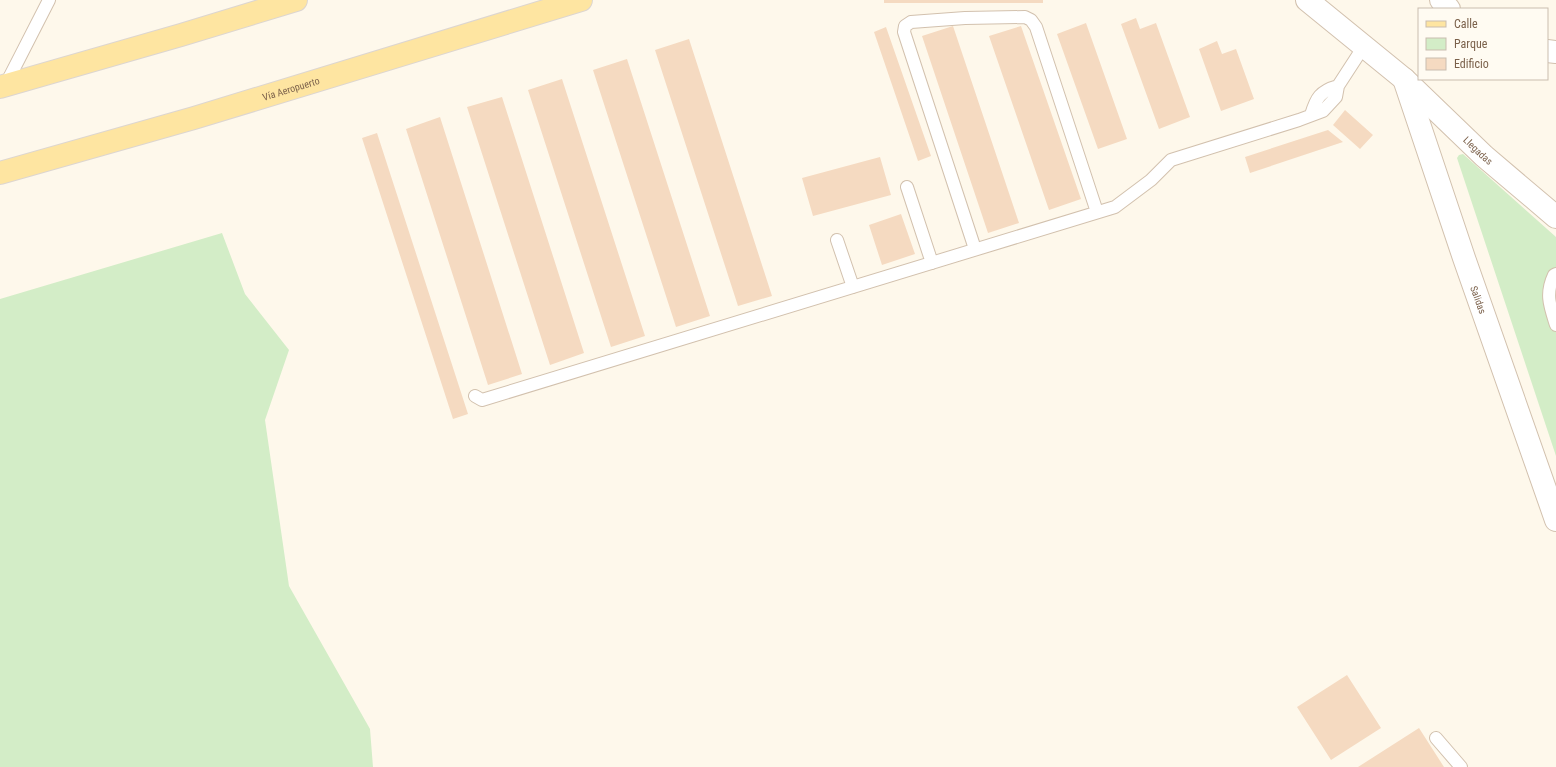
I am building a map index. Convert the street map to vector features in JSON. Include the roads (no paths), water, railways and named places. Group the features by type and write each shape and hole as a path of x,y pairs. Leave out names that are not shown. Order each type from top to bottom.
{"main road":[{"path":"3,87 296,0"},
{"name":"Vía Aeropuerto","path":"0,173 194,118 581,0"}],"street":[{"name":"Llegadas","path":"1307,0 1404,79 1484,156 1556,217"},
{"path":"1440,0 1448,8"},
{"name":"Salidas","path":"1404,79 1464,258 1556,520"}],"lane":[{"path":"3,87 49,0"},
{"path":"975,249 904,32 905,26 911,22 965,18 1025,17 1031,20 1036,27 1097,212"},
{"path":"475,396 482,400 1115,207 1151,180 1170,160 1299,120 1310,115 1314,103 1326,89 1338,86 1364,46"},
{"path":"907,186 932,263"},
{"path":"837,240 853,287"},
{"path":"1556,274 1554,275 1549,286 1550,304 1556,325"},
{"path":"1436,738 1460,767"}]}
